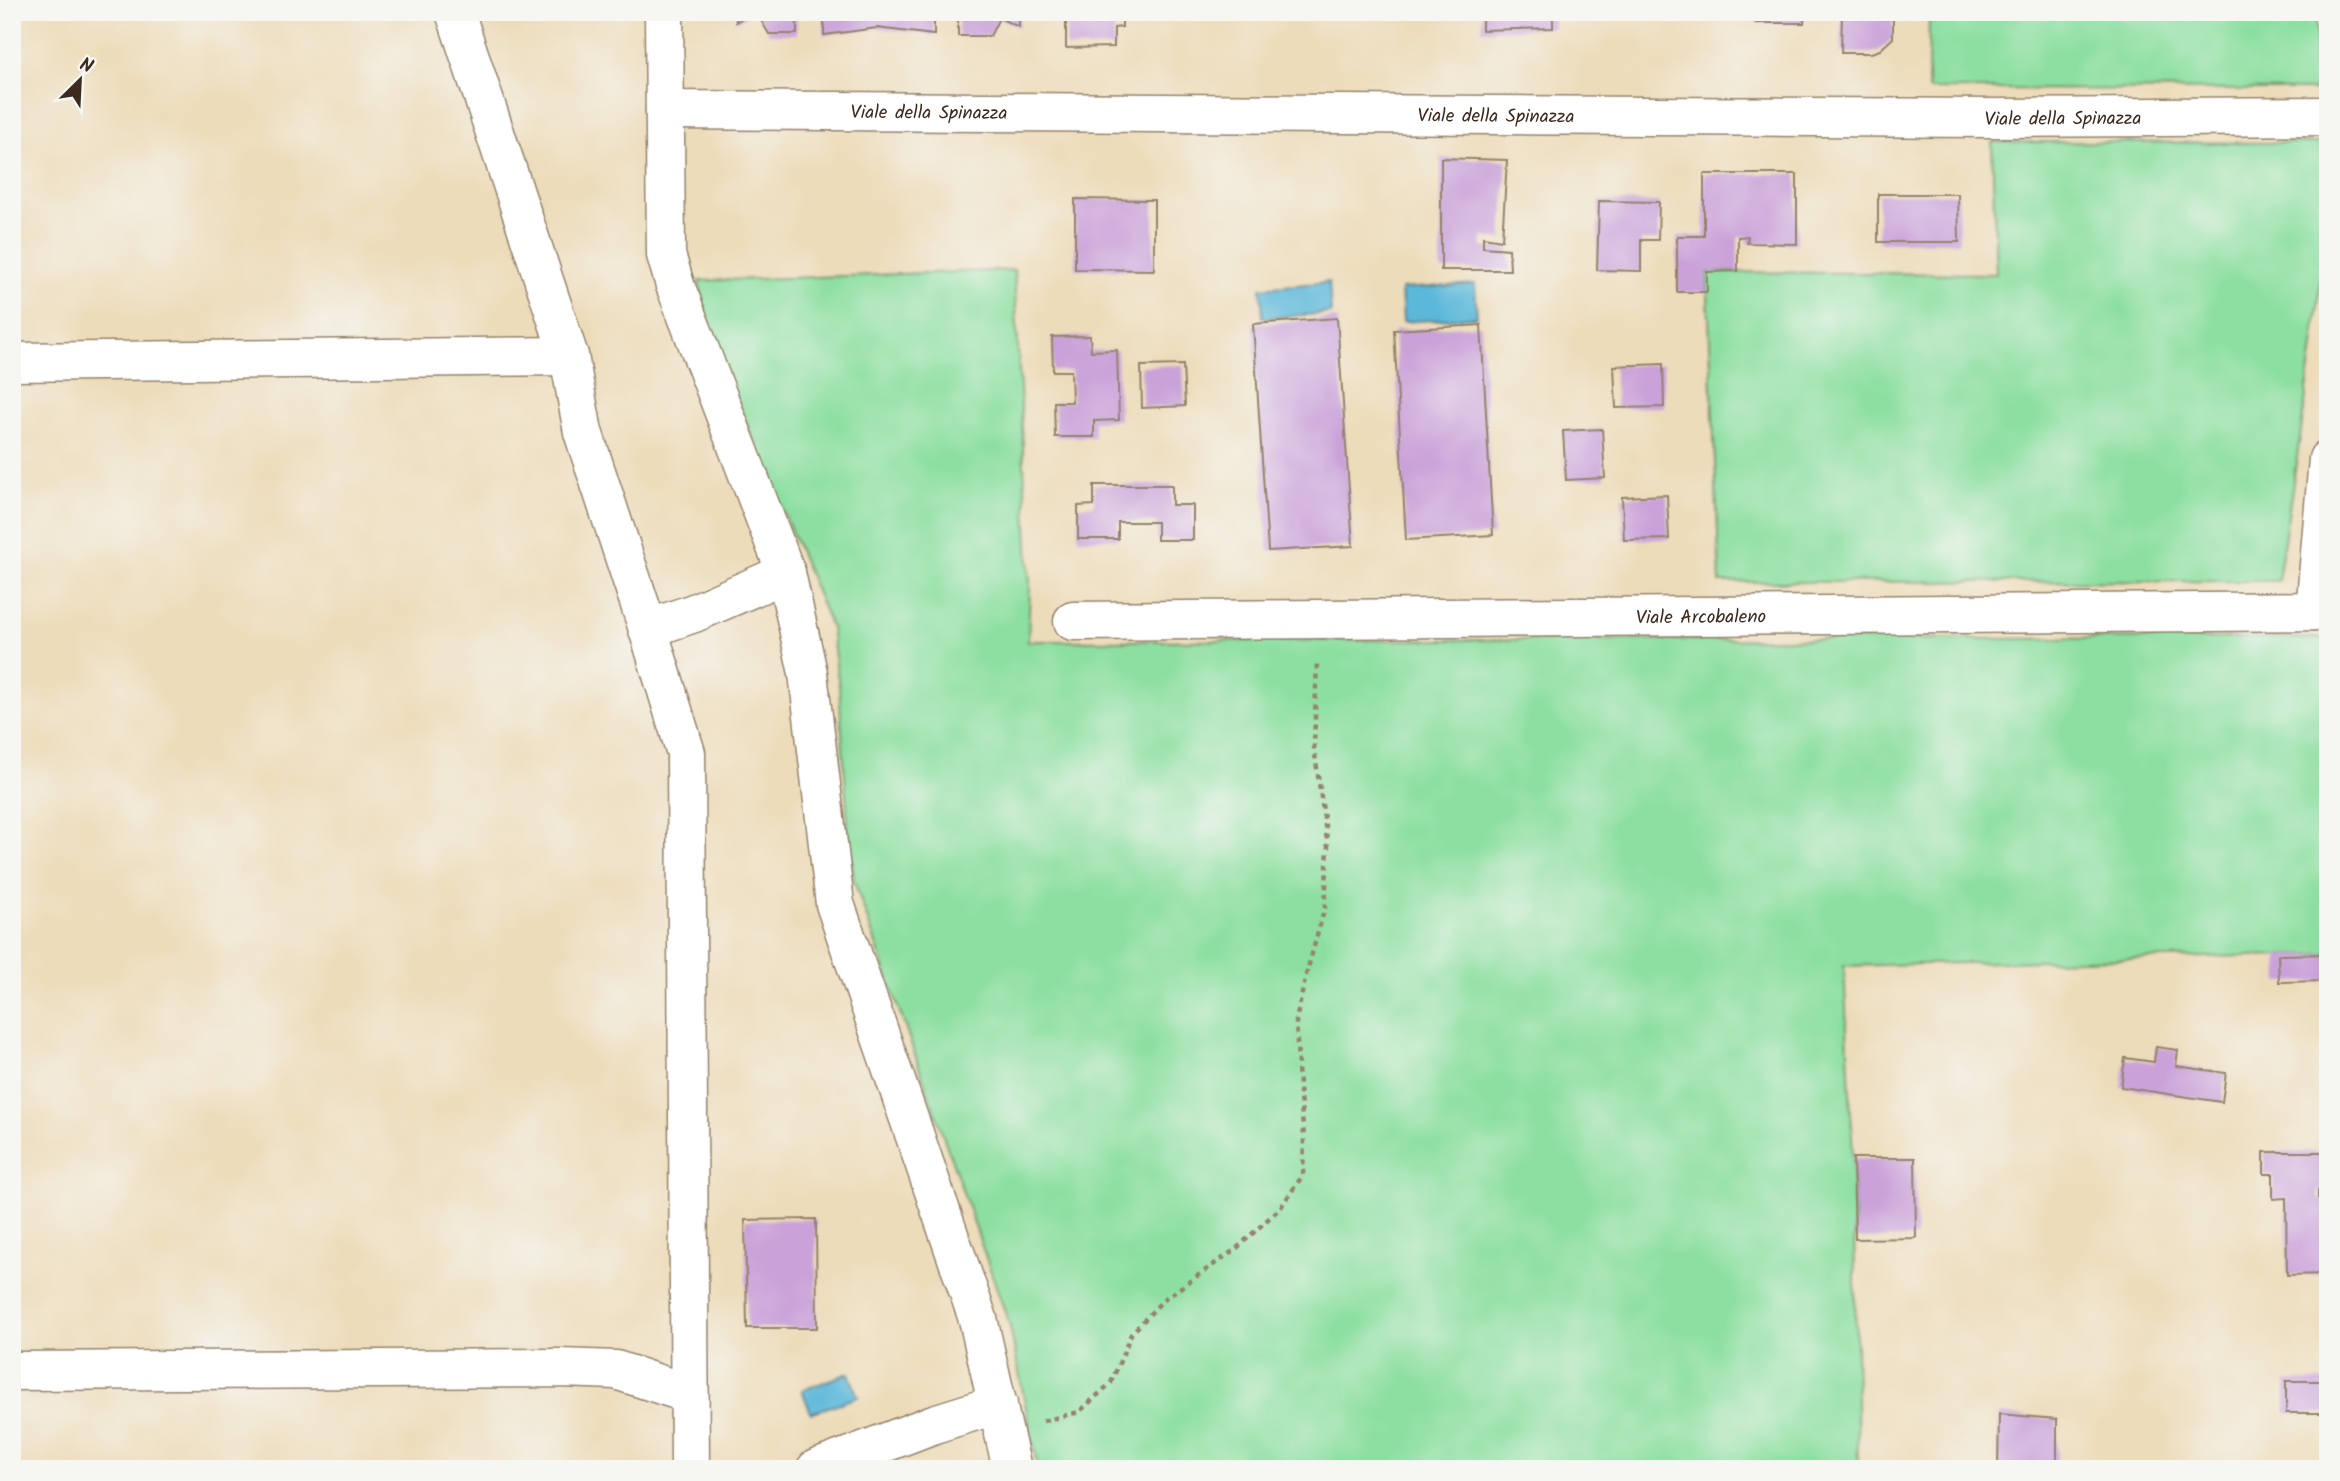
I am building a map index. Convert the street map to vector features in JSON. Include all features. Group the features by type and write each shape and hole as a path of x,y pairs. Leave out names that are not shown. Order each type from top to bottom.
{"street":[{"path":"455,12 569,356 583,432 686,753 690,1469"},
{"path":"664,12 666,255 675,285 786,573 808,673 835,904 978,1319 1012,1469"},
{"name":"Viale della Spinazza","path":"665,110 1992,118 2328,116"},
{"path":"12,362 569,356"},
{"path":"2321,611 2328,459"},
{"path":"648,629 694,613 786,573"},
{"name":"Viale Arcobaleno","path":"1073,621 2321,611"},
{"path":"12,1371 560,1368 616,1370 690,1395"},
{"path":"816,1469 934,1424 1001,1418"}],"path":[{"path":"1001,1418 1079,1412 1111,1382 1131,1335 1164,1299 1236,1249 1281,1207 1303,1175 1304,1137 1296,1020 1325,907 1328,846 1314,747 1318,619"}],"green space":[{"path":"1929,12 2316,12 2316,90 1928,89"},
{"path":"1992,142 2328,143 2327,198 2318,308 2278,581 1720,582 1707,272 1996,274"},
{"path":"1014,270 1030,586 1028,641 2328,638 2328,954 1844,966 1853,1158 1858,1469 1038,1469 1010,1326 854,881 839,686 831,627 712,340 699,281"}],"water":[{"path":"1329,282 1331,313 1263,318 1261,288"},
{"path":"1475,284 1477,317 1403,322 1401,289"},
{"path":"849,1373 858,1397 811,1413 802,1390"}],"building":[{"path":"736,12 752,12 736,22"},
{"path":"756,12 797,12 797,34 769,34"},
{"path":"824,12 934,12 934,35 877,28 824,35"},
{"path":"958,12 1019,12 1019,27 999,18 990,36 958,36"},
{"path":"1066,12 1122,12 1122,27 1114,28 1114,47 1066,48"},
{"path":"1482,12 1553,12 1553,28 1482,30"},
{"path":"1756,12 1804,12 1804,23 1756,23"},
{"path":"1842,12 1893,12 1893,38 1880,50 1871,53 1841,53"},
{"path":"1441,158 1507,160 1502,240 1483,237 1483,247 1509,249 1510,270 1441,270"},
{"path":"1704,174 1797,174 1797,244 1747,243 1748,236 1738,237 1738,271 1707,272 1707,292 1677,292 1677,236 1704,236"},
{"path":"1878,194 1958,194 1959,242 1878,242"},
{"path":"1075,199 1154,200 1154,270 1075,269"},
{"path":"1599,201 1659,202 1658,240 1641,240 1641,271 1597,270"},
{"path":"1337,318 1353,546 1268,551 1253,324"},
{"path":"1481,325 1493,535 1406,540 1394,330"},
{"path":"1090,336 1091,351 1117,350 1119,420 1094,421 1094,437 1055,437 1054,402 1072,402 1071,371 1053,371 1052,337"},
{"path":"1663,364 1664,407 1616,408 1614,366"},
{"path":"1183,365 1185,406 1142,408 1141,366"},
{"path":"1602,429 1605,478 1566,480 1563,431"},
{"path":"1094,485 1172,485 1172,505 1193,505 1193,540 1157,540 1157,522 1118,522 1118,539 1078,539 1078,506 1094,505"},
{"path":"1667,495 1669,539 1624,540 1622,497"},
{"path":"2328,954 2328,981 2279,982 2278,955"},
{"path":"2156,1047 2178,1050 2176,1066 2226,1073 2222,1102 2121,1087 2125,1058 2154,1062"},
{"path":"2264,1152 2328,1152 2328,1191 2318,1191 2318,1198 2328,1198 2328,1274 2287,1275 2286,1198 2273,1199 2273,1174 2264,1174"},
{"path":"1853,1158 1915,1158 1916,1238 1855,1239"},
{"path":"816,1219 817,1328 747,1328 745,1220"},
{"path":"2286,1381 2328,1381 2328,1413 2286,1413"},
{"path":"1999,1414 2057,1419 2057,1469 1998,1469"}]}
